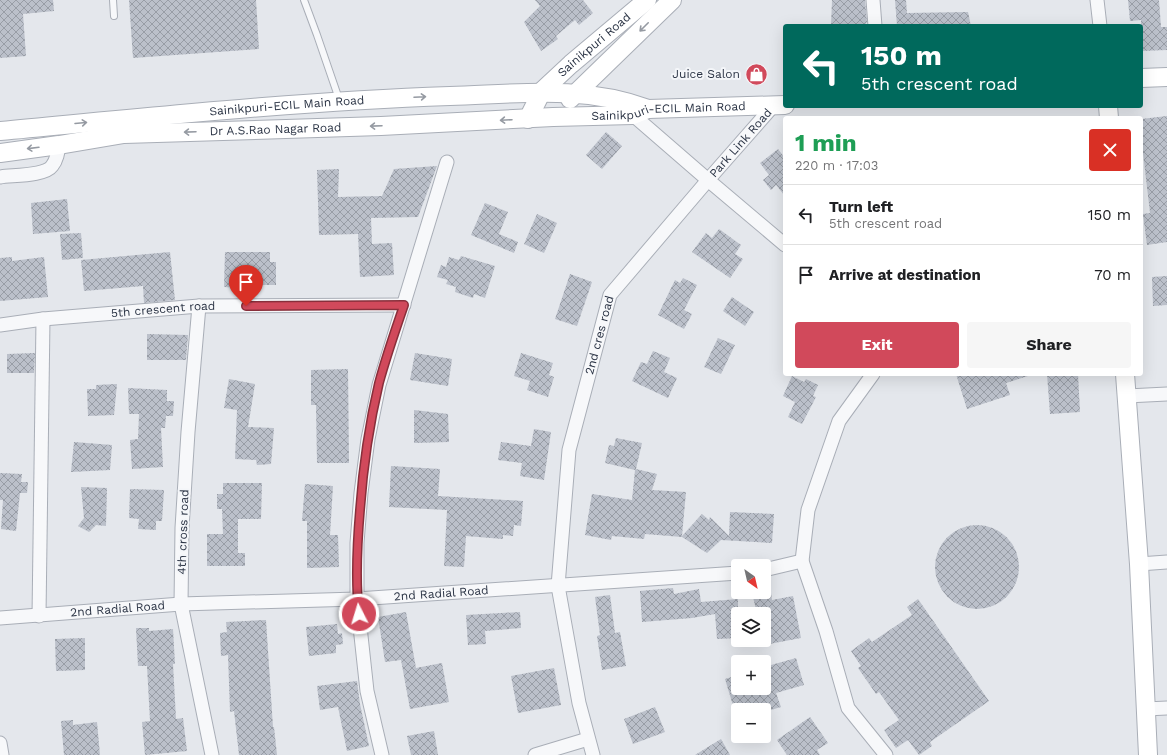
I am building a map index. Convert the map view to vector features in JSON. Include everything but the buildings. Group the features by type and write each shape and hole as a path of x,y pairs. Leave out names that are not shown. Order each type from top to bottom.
{"main road":[{"name":"Sainikpuri Road","path":"553,117 672,0"},
{"name":"Sainikpuri Road","path":"542,91 641,2"},
{"path":"605,65 605,76 607,83 637,109"},
{"path":"1143,78 1167,77"},
{"name":"Sainikpuri-ECIL Main Road","path":"0,130 339,101 542,91 596,95 637,109"},
{"path":"528,119 542,91"},
{"name":"Sainikpuri-ECIL Main Road","path":"553,117 637,109 780,105"},
{"name":"Dr A.S.Rao Nagar Road","path":"0,153 124,134 374,126 553,117"},
{"path":"1125,376 1139,564 1148,755"}],"street":[{"path":"873,0 875,24"},
{"path":"1097,0 1100,24"},
{"name":"Park Link Road","path":"708,180 780,105"},
{"path":"637,109 708,180 783,243"},
{"path":"0,177 44,172 52,168 56,159 59,145"},
{"path":"382,755 367,691 357,599 357,544 361,493 368,439 379,385 447,162"},
{"name":"2nd cres road","path":"593,755 579,703 558,586 568,450 610,295 708,180"},
{"name":"5th crescent road","path":"0,325 43,319 199,306 404,305"},
{"name":"4th cross road","path":"199,306 182,528 181,604 212,755"},
{"path":"39,616 43,319"},
{"path":"872,376 839,421 808,510 802,561 826,631 848,708 886,755"},
{"path":"1127,396 1167,394"},
{"path":"771,568 802,561"},
{"path":"1139,564 1167,562"},
{"name":"2nd Radial Road","path":"0,618 181,604 357,599 731,574"},
{"path":"1146,709 1167,708"},
{"path":"535,755 588,739"},
{"path":"0,743 2,755"}],"lane":[{"path":"113,0 114,16"},
{"path":"304,0 339,101"}],"place":[{"name":"Juice Salon","path":"756,74"}],"route":[{"path":"246,306 404,305 390,345 379,385 368,439 361,493 357,544 357,599 359,614"}]}
